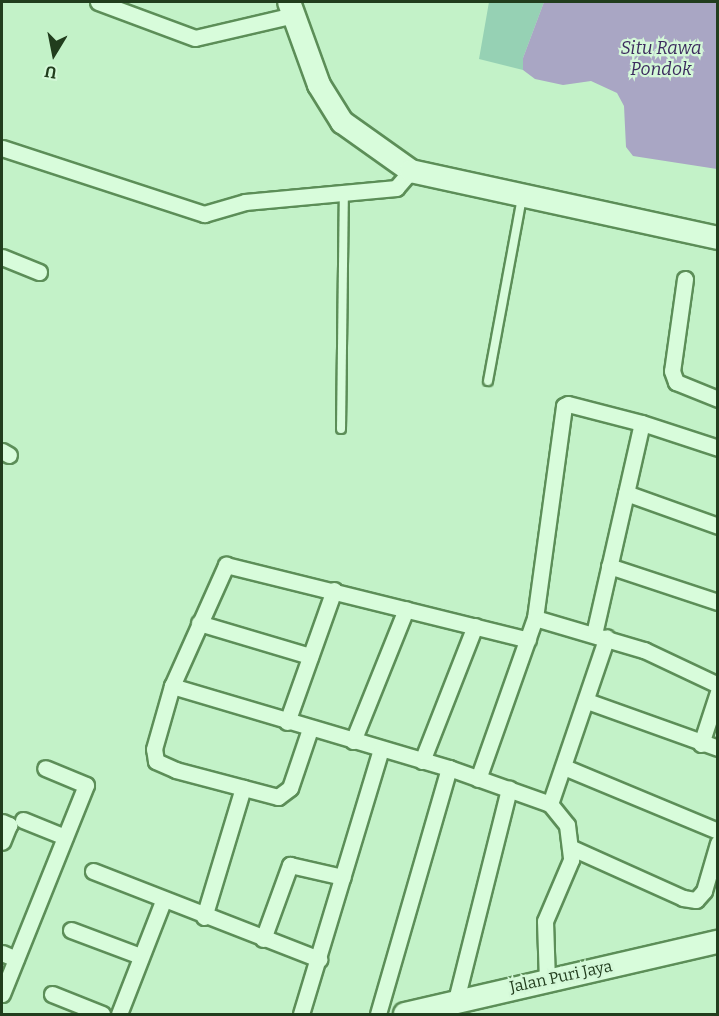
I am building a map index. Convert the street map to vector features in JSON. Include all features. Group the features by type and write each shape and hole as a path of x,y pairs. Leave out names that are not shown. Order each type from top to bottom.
{"street":[{"path":"98,2 195,38 292,8 319,85 342,122 411,171 717,238"},
{"path":"2,148 197,214 245,202 396,188 411,171"},
{"path":"2,257 39,272"},
{"path":"685,279 672,370 676,382 717,399"},
{"path":"478,778 535,618 564,406 642,423 717,448"},
{"path":"550,804 587,701 601,635 609,566 642,423"},
{"path":"626,494 717,526"},
{"path":"310,729 288,792 278,797 156,760 154,749 172,686 199,623 229,564 528,640"},
{"path":"609,566 717,602"},
{"path":"287,722 334,590"},
{"path":"353,741 406,609"},
{"path":"535,618 601,635 717,685"},
{"path":"199,623 310,656"},
{"path":"422,761 475,626"},
{"path":"172,686 310,729 449,768 550,804 567,825 572,848 570,870 545,921 547,980"},
{"path":"701,744 717,692"},
{"path":"587,701 717,748"},
{"path":"301,1014 381,749"},
{"path":"564,767 717,831"},
{"path":"2,994 9,956 87,785 45,768"},
{"path":"378,1014 449,768"},
{"path":"204,916 243,788"},
{"path":"456,1000 509,789"},
{"path":"24,820 65,837"},
{"path":"2,822 9,825 2,842"},
{"path":"572,848 683,898 696,900 704,891 717,843"},
{"path":"263,939 290,865 343,877"},
{"path":"93,871 163,901 318,959"},
{"path":"119,1014 163,901"},
{"path":"71,930 140,956"},
{"name":"Jalan Puri Jaya","path":"405,1014 456,1000 717,942"},
{"path":"52,994 102,1014"}],"lane":[{"path":"341,429 344,193"},
{"path":"488,381 522,196"}],"green space":[{"path":"489,2 544,2 523,58 523,70 479,59"}],"water":[{"name":"Situ Rawa Pondok","path":"544,2 717,2 717,169 633,156 626,147 624,106 617,93 591,81 563,85 535,79 523,70 523,58"}]}
